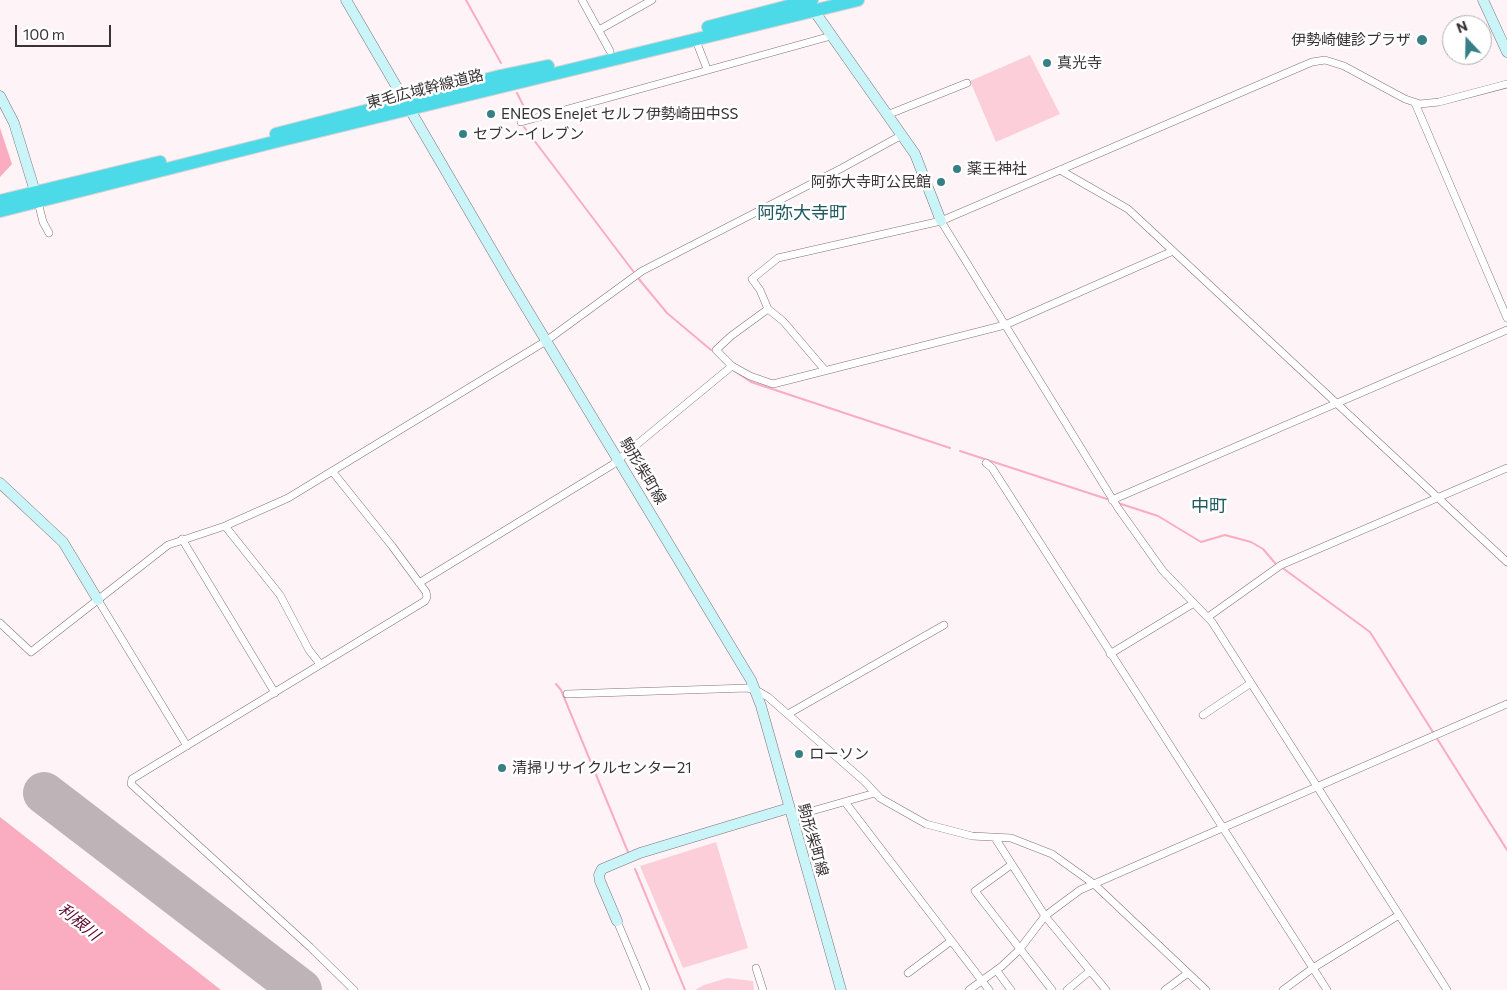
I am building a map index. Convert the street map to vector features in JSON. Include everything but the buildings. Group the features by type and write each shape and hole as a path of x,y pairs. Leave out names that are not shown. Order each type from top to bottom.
{"highway":[{"name":"東毛広域幹線道路","path":"408,105 610,51 810,3 858,0"},
{"name":"東毛広域幹線道路","path":"0,211 37,197 408,105 695,38 810,3"},
{"name":"東毛広域幹線道路","path":"0,201 37,197"}],"main road":[{"name":"駒形柴町線","path":"346,0 546,341 756,690 841,990"},
{"path":"1483,0 1507,52"},
{"path":"810,3 902,135 922,167 941,221"},
{"path":"0,96 18,132 37,197"},
{"path":"0,484 63,542 98,600"},
{"path":"617,921 600,880 599,873 602,869 639,854 790,813"}],"street":[{"path":"582,0 610,51"},
{"path":"599,30 652,0"},
{"path":"521,122 707,69 832,36"},
{"path":"695,38 707,69"},
{"path":"824,369 784,321 768,309 760,290 752,279 778,258 941,221 1317,61 1325,60 1344,66 1415,103 1439,102 1507,84"},
{"path":"887,115 967,82"},
{"path":"1415,103 1507,318"},
{"path":"0,623 31,652 168,545 225,526 277,503 546,341 642,271 902,135"},
{"path":"1060,170 1128,209 1507,562"},
{"path":"37,197 43,222 49,233"},
{"path":"941,221 1112,500 1146,549 1208,617 1447,990"},
{"path":"768,309 716,350 732,366 757,379 773,384 824,369 1005,325 1173,251"},
{"path":"1112,500 1507,330"},
{"path":"419,582 618,460 732,366"},
{"path":"986,464 992,468 1327,990"},
{"path":"1208,617 1281,565 1507,468"},
{"path":"332,471 419,582 428,597 425,601 132,779 132,786 310,946 354,990"},
{"path":"225,526 280,595 309,650 320,664"},
{"path":"182,539 275,693"},
{"path":"98,600 187,746"},
{"path":"1110,654 1194,603"},
{"path":"788,714 944,625"},
{"path":"1203,715 1251,683"},
{"path":"567,694 747,688 756,690 768,697 788,714 864,781 882,800 932,827 995,838 1011,838 1045,850 1094,884 1206,990"},
{"path":"969,990 997,971 1019,950 1045,916 1080,890 1507,704"},
{"path":"790,813 845,802 875,793"},
{"path":"845,802 989,990"},
{"path":"995,838 1045,916 1106,990"},
{"path":"1011,865 975,891 1052,990"},
{"path":"1283,990 1313,968 1398,915"},
{"path":"617,921 646,990"},
{"path":"908,973 951,941"},
{"path":"756,968 763,990"},
{"path":"1066,990 1090,970"},
{"path":"997,971 1012,990"},
{"path":"1166,990 1188,973"}],"shaded area":[{"path":"1030,55 1060,114 996,142 970,81"},
{"path":"716,842 748,948 683,968 640,866"},
{"path":"727,978 753,981 754,990 695,990 704,985"}],"water":[{"path":"0,128 12,164 0,177"},
{"name":"利根川","path":"0,817 221,990 0,990"}],"waterway":[{"path":"466,0 501,63"},
{"path":"517,93 524,107 523,117"},
{"path":"524,127 633,271"},
{"path":"638,278 667,313 711,350"},
{"path":"736,372 751,382 950,448"},
{"path":"960,451 1107,499"},
{"path":"1118,503 1158,516 1201,542 1225,535 1251,542 1263,549 1275,563"},
{"path":"1284,569 1370,632 1507,850"},
{"path":"556,684 561,690 628,852"},
{"path":"635,869 685,990"}],"runway":[{"path":"44,793 301,990"}],"place":[{"name":"伊勢崎健診プラザ","path":"1422,40"},
{"name":"真光寺","path":"1047,63"},
{"name":"ENEOS EneJet セルフ伊勢崎田中SS","path":"491,114"},
{"name":"セブン-イレブン","path":"463,134"},
{"name":"薬王神社","path":"957,169"},
{"name":"阿弥大寺町公民館","path":"941,182"},
{"name":"ローソン","path":"799,754"},
{"name":"清掃リサイクルセンター21","path":"502,768"}],"district":[{"name":"阿弥大寺町","path":"802,213"},
{"name":"中町","path":"1209,506"}]}
